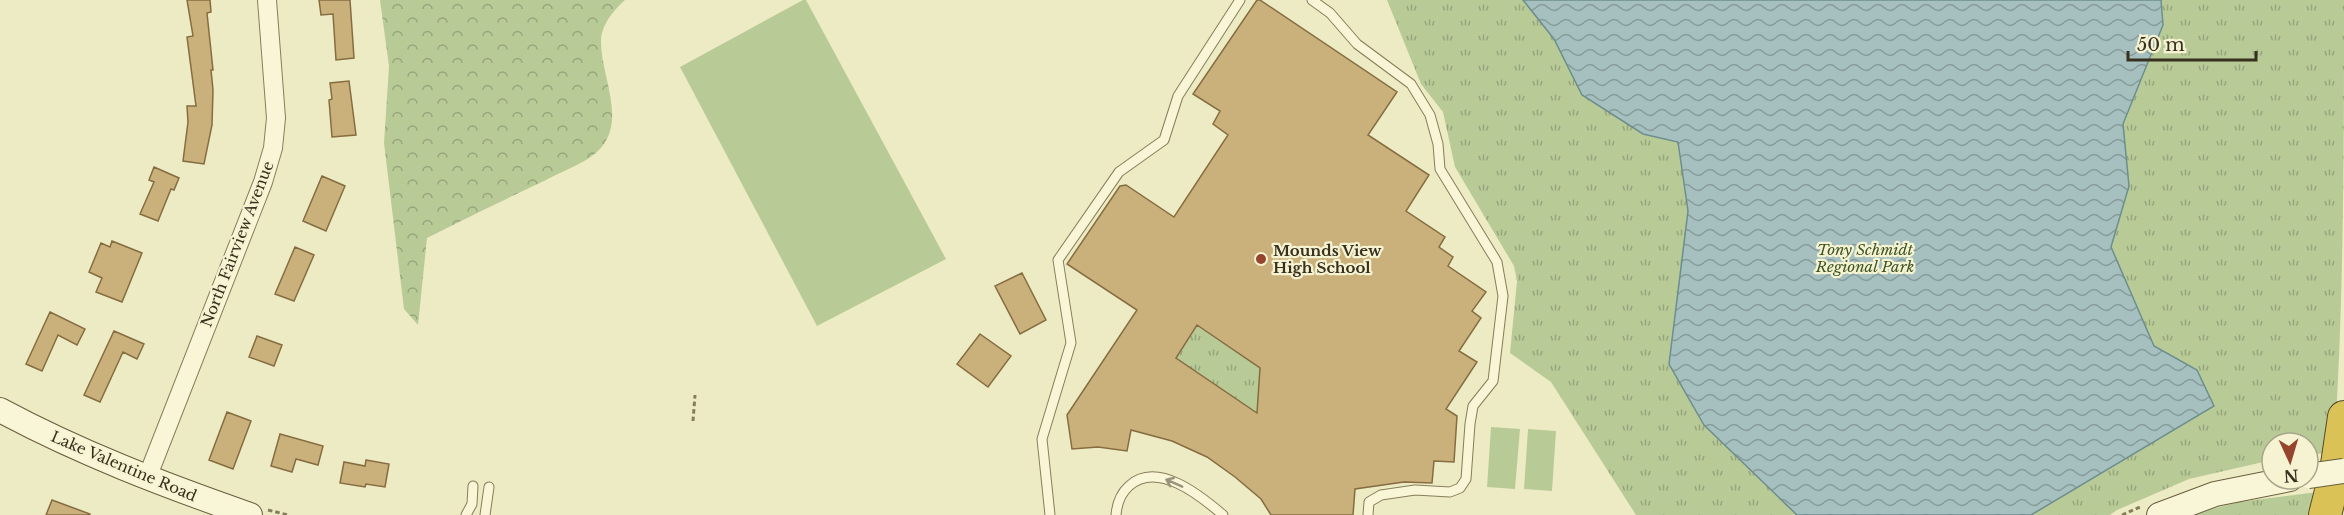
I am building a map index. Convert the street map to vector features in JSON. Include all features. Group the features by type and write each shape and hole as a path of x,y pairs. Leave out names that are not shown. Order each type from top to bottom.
{"highway":[{"path":"2325,515 2336,471 2344,417"}],"street":[{"name":"North Fairview Avenue","path":"147,478 263,182 273,148 276,118 267,0"},
{"name":"Lake Valentine Road","path":"0,410 73,447 147,478 250,515"},
{"path":"2320,474 2344,471"},
{"path":"2158,515 2215,494 2260,485"}],"lane":[{"path":"1050,515 1042,439 1071,343 1058,260 1119,172 1164,140 1178,96 1240,0"},
{"path":"1312,0 1330,13 1357,44 1411,84 1430,115 1438,144 1440,168 1497,262 1503,296 1492,381 1473,406 1466,479 1460,488 1450,492 1415,490 1374,497 1369,502 1368,515"},
{"path":"1116,515 1119,499 1124,491 1133,483 1145,478 1156,477 1174,481 1223,515"},
{"path":"466,515 472,504 473,486"},
{"path":"485,515 489,487"}],"path":[{"path":"693,421 695,395"}],"green space":[{"path":"380,0 625,0 608,19 601,42 612,113 607,139 598,151 580,163 427,238 418,325 404,309 384,143 389,66"},
{"path":"806,0 946,259 817,326 680,67"},
{"name":"Tony Schmidt Regional Park","path":"1387,0 2344,0 2342,283 2334,452 2320,454 2320,431 2260,431 2260,463 2189,479 2110,515 1636,515 1551,382 1510,353 1517,281 1514,266 1455,167 1443,112 1421,84"},
{"path":"1197,325 1260,368 1257,413 1176,358"},
{"path":"1491,427 1520,429 1515,489 1487,487"},
{"path":"1528,429 1556,431 1552,491 1524,489"},
{"path":"2326,491 2318,515 2189,515 2239,502"}],"water":[{"path":"1523,0 2161,0 2163,25 2123,124 2129,186 2111,247 2154,346 2197,370 2214,406 2031,515 1797,515 1704,425 1669,364 1688,211 1678,142 1643,134 1582,95 1554,39"}],"building":[{"path":"187,0 210,0 211,12 207,13 213,70 211,70 212,125 204,164 183,161 188,122 187,106 196,106 187,37 193,36"},
{"path":"319,0 350,0 354,58 336,60 333,14 321,15"},
{"name":"Mounds View High School","path":"1257,0 1397,92 1368,135 1429,175 1406,211 1445,237 1439,247 1453,257 1448,266 1486,292 1472,311 1481,318 1459,351 1477,362 1446,409 1457,416 1454,462 1434,461 1432,483 1404,482 1355,489 1353,515 1271,515 1261,499 1235,477 1207,457 1172,441 1131,430 1127,451 1098,447 1072,449 1067,415 1137,310 1067,264 1120,186 1126,185 1174,217 1228,135 1213,124 1220,111 1193,94","holes":["1197,325 1260,368 1257,413 1176,358"]},
{"path":"349,81 356,135 332,137 330,83"},
{"path":"154,167 179,178 174,190 171,189 158,221 140,214 154,182 149,180"},
{"path":"322,176 345,186 326,231 303,221"},
{"path":"112,241 142,253 122,302 96,292 102,278 89,272 101,243 110,247"},
{"path":"295,247 314,255 294,301 275,294"},
{"path":"1022,273 1046,320 1020,334 995,286"},
{"path":"50,312 85,329 77,345 58,335 42,371 26,364"},
{"path":"114,331 144,344 137,359 123,352 100,402 84,395"},
{"path":"980,334 1011,356 988,387 957,364"},
{"path":"257,336 282,345 274,366 249,357"},
{"path":"227,412 251,421 233,469 209,460"},
{"path":"280,434 323,446 318,465 296,459 292,472 271,466"},
{"path":"366,460 389,464 385,487 340,483 344,462 365,466"},
{"path":"52,500 90,514 46,515"}],"place":[{"name":"Mounds View High School","path":"1261,259"}]}
